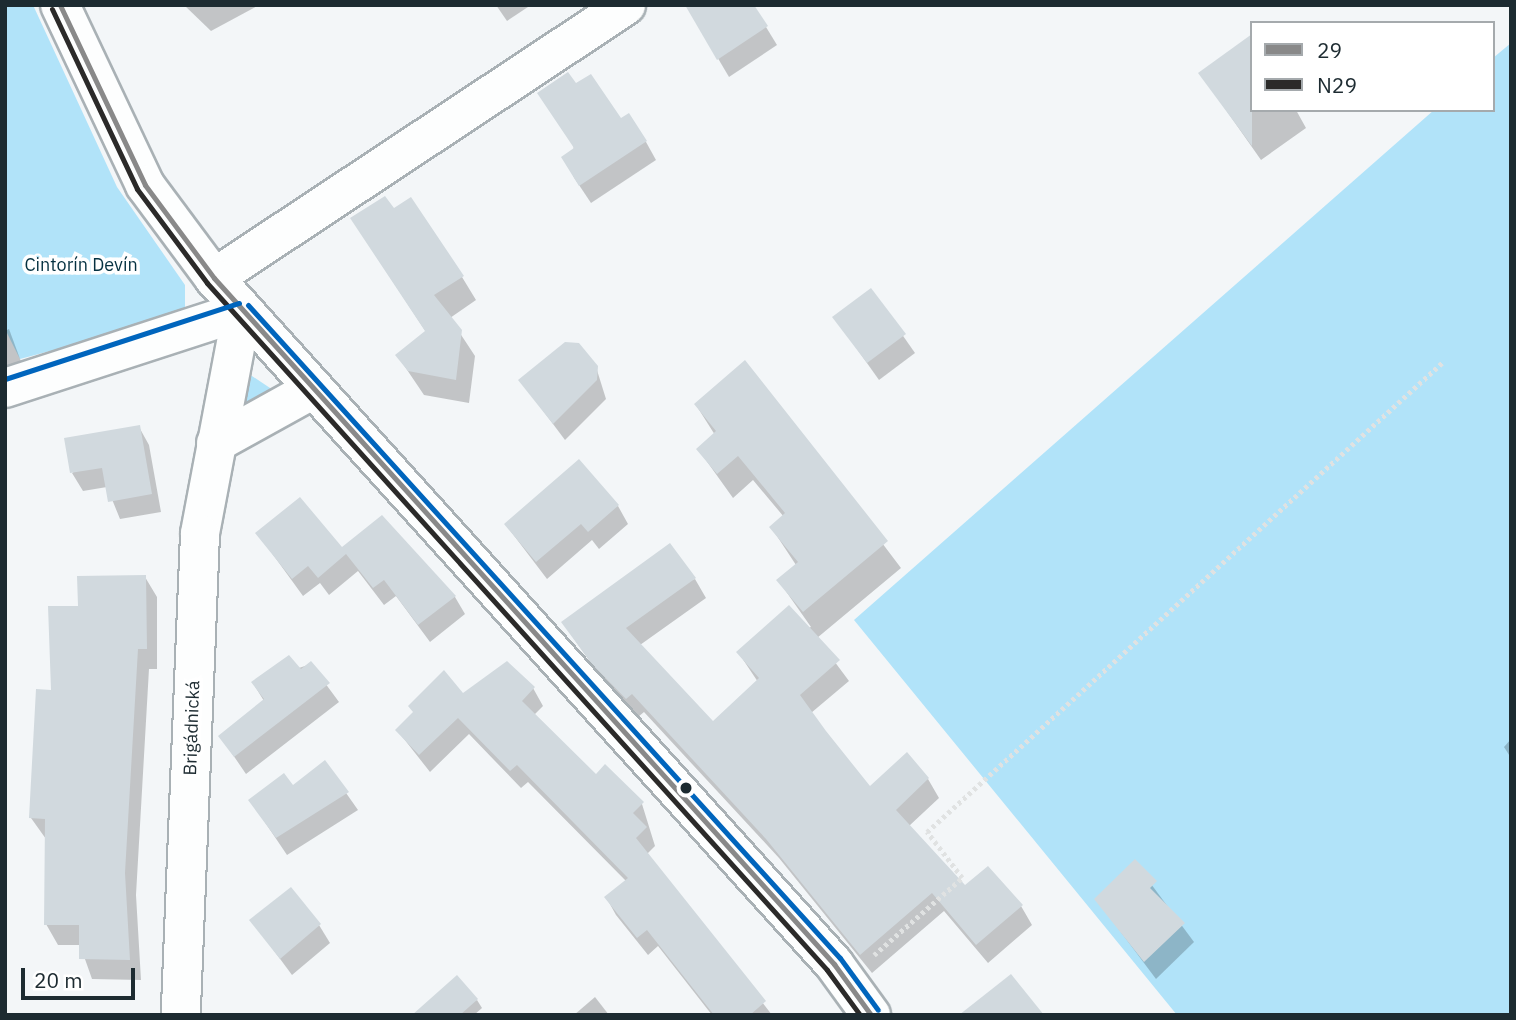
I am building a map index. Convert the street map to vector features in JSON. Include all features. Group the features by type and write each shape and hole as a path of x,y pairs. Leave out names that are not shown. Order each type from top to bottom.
{"street":[{"path":"60,5 145,185 214,278 310,391 834,964 871,1015"},
{"path":"214,278 626,5"},
{"path":"5,388 242,312"},
{"name":"Brigádnická","path":"181,1015 200,534 242,312"},
{"path":"216,443 310,391"}],"path":[{"path":"870,958 962,878 927,832 1443,362"}],"green space":[{"name":"Cintorín Devín","path":"5,5 33,5 117,187 185,285 185,315 20,359 5,329"},
{"path":"1511,43 1511,1015 1177,1015 854,620 1432,112 1495,112 1495,56"},
{"path":"243,370 276,392 237,415"}],"building":[{"path":"685,5 754,5 768,26 717,60"},
{"path":"1250,35 1252,146 1198,73"},
{"path":"568,72 576,83 591,74 621,118 629,113 647,141 579,186 561,157 574,148 537,93"},
{"path":"385,196 394,208 411,197 464,276 434,295 462,330 456,380 408,371 395,355 425,331 350,218"},
{"path":"871,288 906,334 867,363 832,317"},
{"path":"565,342 579,343 598,366 597,380 553,424 518,380"},
{"path":"745,360 888,541 803,612 776,580 798,562 769,527 785,513 738,456 717,474 696,449 716,431 694,404"},
{"path":"140,425 152,494 108,502 102,468 70,473 64,438"},
{"path":"579,459 619,505 588,532 581,524 536,562 504,524"},
{"path":"300,497 342,547 382,515 456,596 418,625 384,580 373,588 346,554 318,578 308,566 292,579 255,533"},
{"path":"670,543 696,578 626,628 713,721 759,678 736,652 789,605 840,660 800,695 826,731 870,786 907,752 929,778 896,810 965,885 988,866 1023,905 976,945 932,893 860,955 766,839 632,694 626,699 592,664 561,622"},
{"path":"146,575 147,649 138,649 125,873 130,960 79,959 79,925 44,925 45,819 29,818 36,689 51,690 48,606 78,606 77,576"},
{"path":"289,655 301,669 311,661 330,683 234,757 218,736 264,699 251,682"},
{"path":"507,661 535,687 522,701 596,774 605,764 644,802 633,813 647,827 636,838 766,1001 750,1015 714,1015 647,930 637,938 604,897 628,878 517,765 510,771 458,718 419,755 395,730 413,712 408,706 444,670 463,693"},
{"path":"325,760 349,792 276,838 248,800 284,773 293,785"},
{"path":"1135,859 1157,881 1150,888 1185,923 1144,962 1094,899"},
{"path":"291,887 321,924 280,959 249,920"},
{"path":"1011,974 1044,1015 959,1015"},
{"path":"457,975 478,999 460,1015 412,1015"}],"transit line":[{"name":"29","path":"60,5 145,185 214,278 834,964 871,1015"},
{"name":"N29","path":"52,9 137,189 207,283 827,970 860,1015"},
{"path":"5,379 239,303"},
{"path":"248,305 840,958 878,1010"}]}
